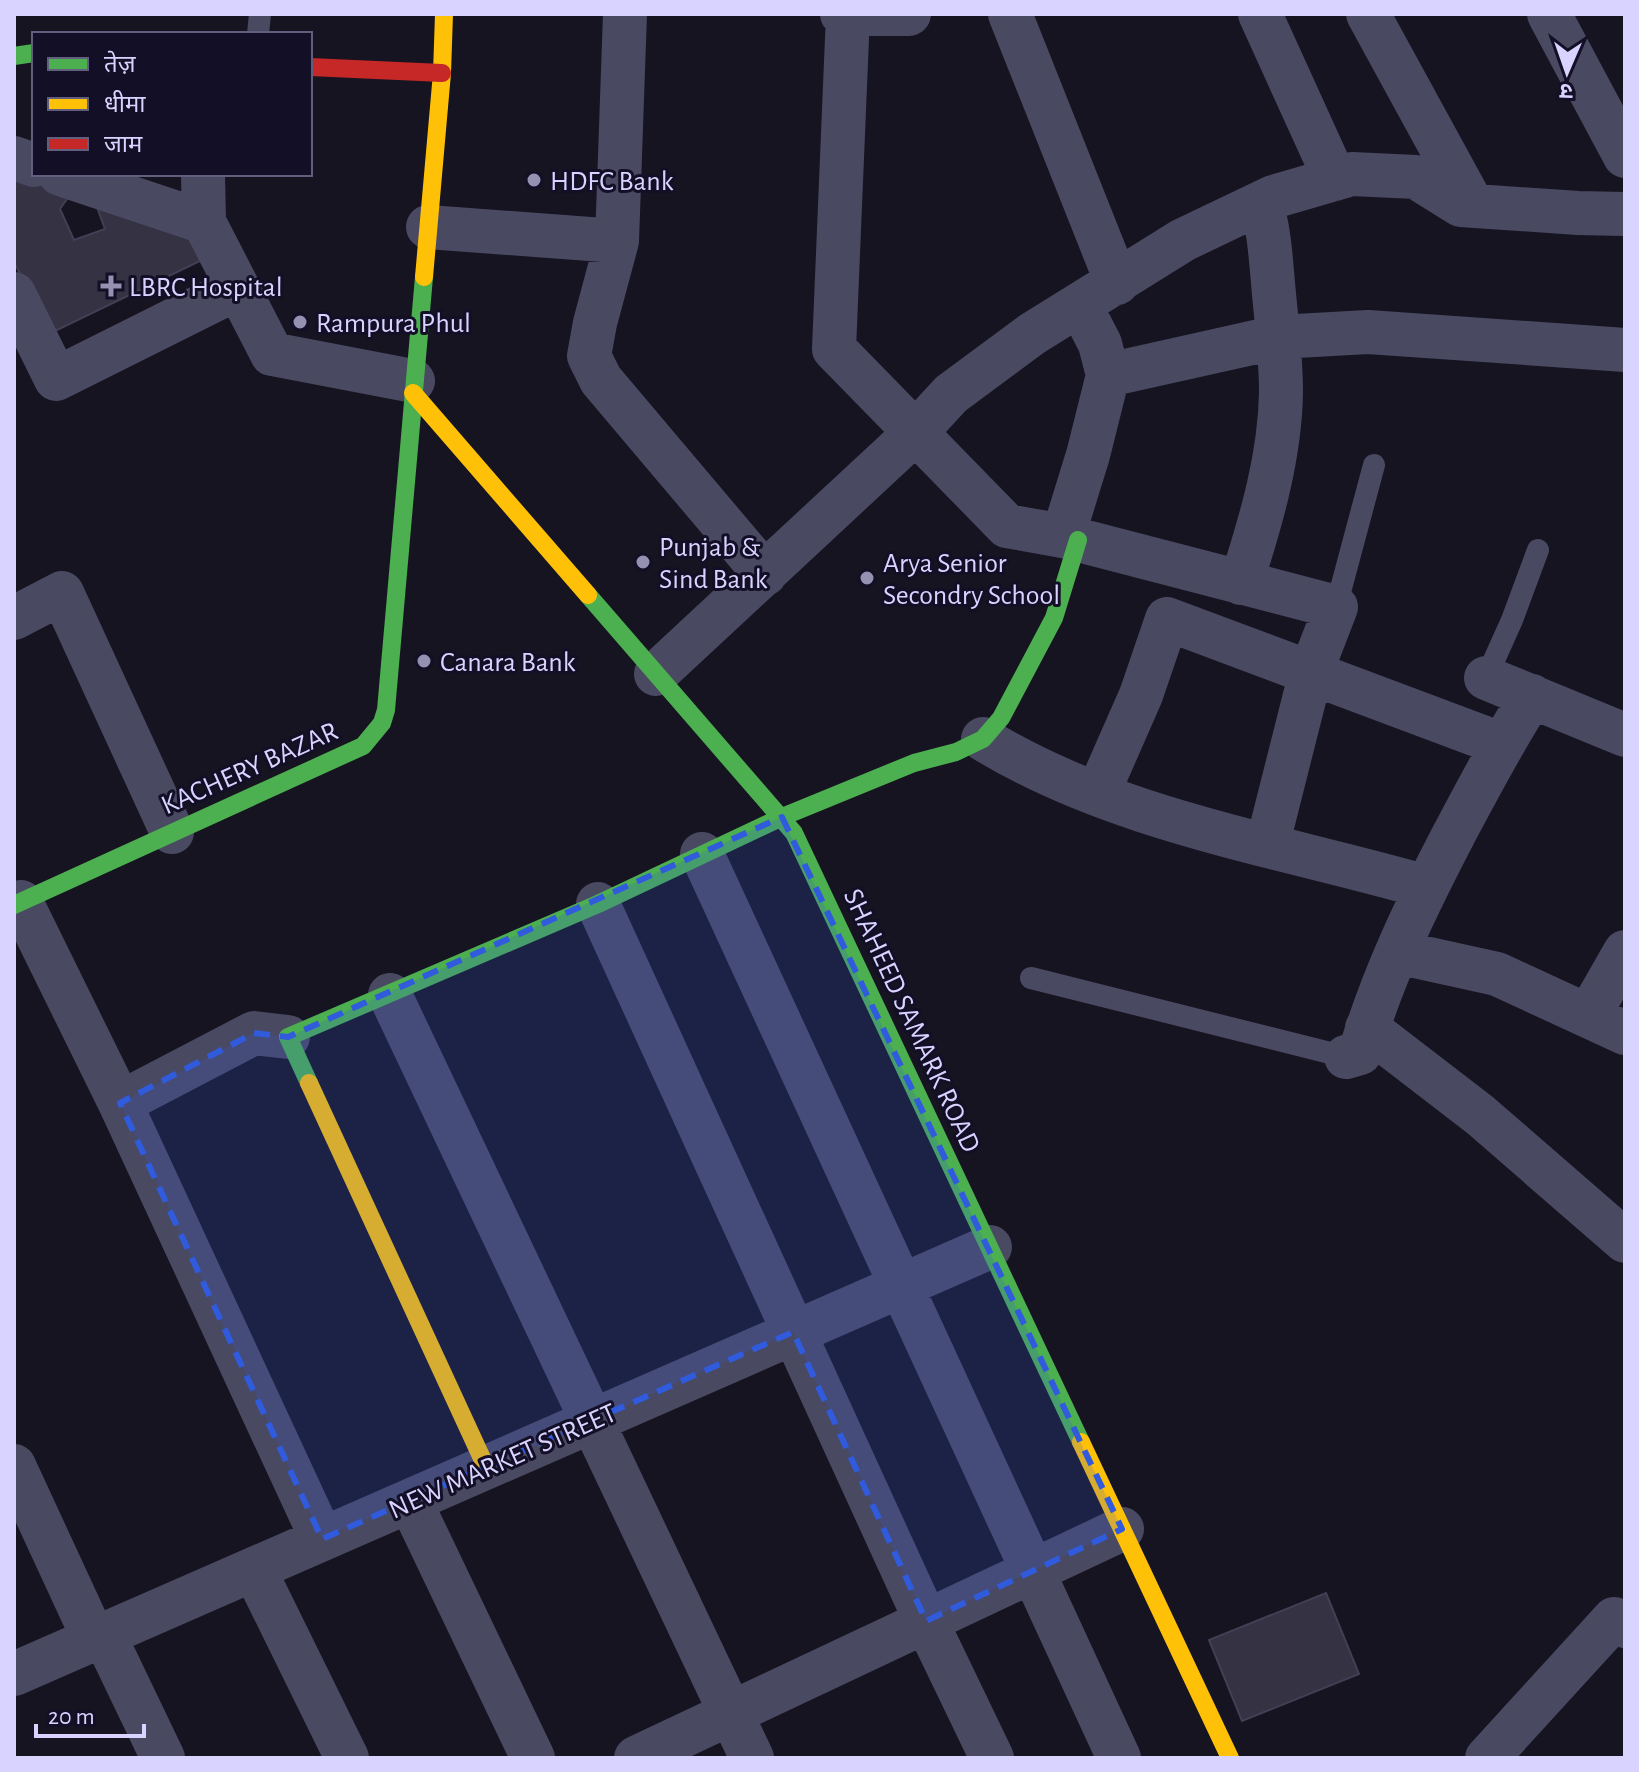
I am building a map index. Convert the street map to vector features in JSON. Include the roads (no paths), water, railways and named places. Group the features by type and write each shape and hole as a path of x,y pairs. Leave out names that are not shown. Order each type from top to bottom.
{"street":[{"name":"KACHERY BAZAR","path":"17,903 363,746 382,723 386,710 442,73 444,14"},
{"path":"625,14 617,241 589,356 601,380 765,574"},
{"path":"842,14 909,14"},
{"path":"848,14 834,349 1007,526 1070,538 1336,607 1311,672 1267,846"},
{"path":"1010,14 1117,283"},
{"path":"1260,14 1335,179"},
{"path":"1368,14 1473,206"},
{"path":"1549,14 1625,156"},
{"path":"312,67 442,73"},
{"path":"656,674 914,434 951,394 1032,334 1183,240 1273,197 1352,174 1416,177 1461,205 1625,214"},
{"path":"66,176 204,222"},
{"path":"203,176 204,222 272,354 413,393"},
{"path":"1241,583 1258,532 1277,444 1281,392 1267,224 1261,203"},
{"path":"428,227 617,241"},
{"path":"14,294 56,379 238,288"},
{"path":"120,1103 254,1033 288,1037 598,904 782,817 914,763 956,752 983,739 1001,718 1054,618 1108,375 1100,344 1080,305"},
{"path":"1108,375 1278,337 1368,332 1625,350"},
{"name":"SHAHEED SAMARK ROAD","path":"413,393 794,833 1230,1758"},
{"path":"14,618 62,593 172,832"},
{"path":"1098,793 1141,695 1167,619 1501,744"},
{"path":"1486,678 1625,735"},
{"path":"1532,696 1501,744 1426,887 1356,1043 1480,1115 1625,1241"},
{"path":"983,739 1023,763 1141,809 1267,846 1426,887"},
{"path":"702,854 1119,1758"},
{"path":"17,903 120,1103 322,1539"},
{"path":"598,904 926,1621 992,1758"},
{"path":"1397,952 1497,974 1607,1024 1625,952"},
{"path":"390,995 752,1758"},
{"path":"288,1037 486,1467"},
{"name":"NEW MARKET STREET","path":"14,1674 990,1247"},
{"path":"14,1466 163,1758"},
{"path":"410,1501 533,1758"},
{"path":"636,1758 1122,1529"},
{"path":"254,1569 347,1758"},
{"path":"1487,1758 1614,1619 1625,1626"}],"lane":[{"path":"1336,607 1374,465"},
{"path":"1486,678 1538,550"},
{"path":"1031,978 1356,1043"}],"place":[{"name":"HDFC Bank","path":"534,180"},
{"name":"LBRC Hospital","path":"111,286"},
{"name":"Rampura Phul","path":"300,322"},
{"name":"Punjab & Sind Bank","path":"643,562"},
{"name":"Arya Senior Secondry School","path":"867,578"},
{"name":"Canara Bank","path":"424,661"}]}
